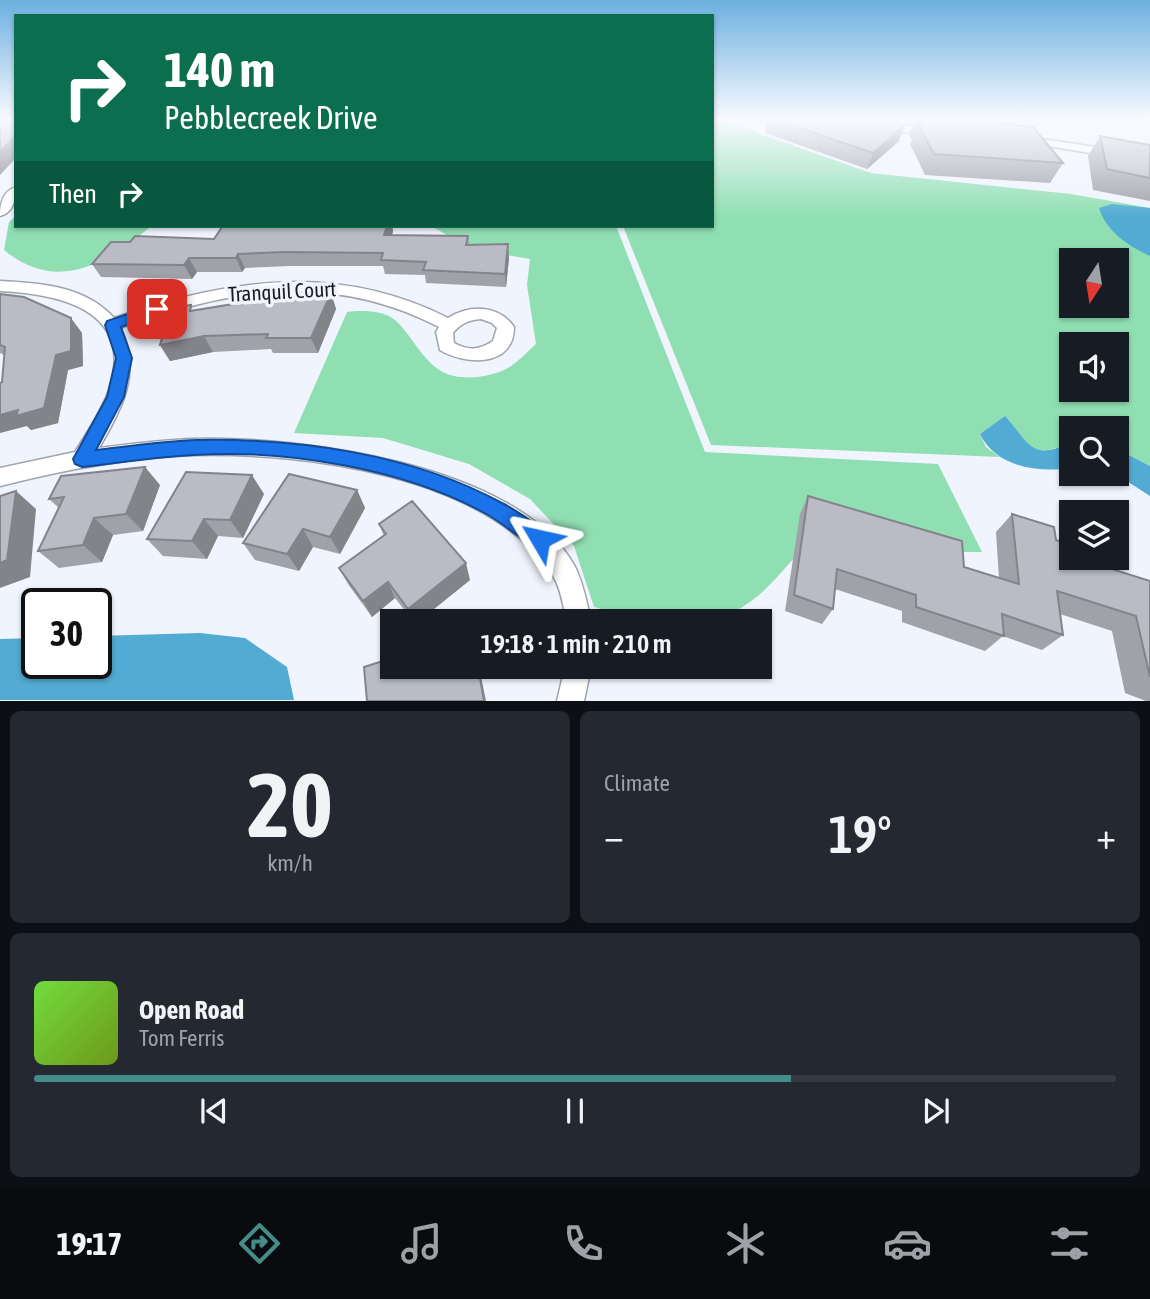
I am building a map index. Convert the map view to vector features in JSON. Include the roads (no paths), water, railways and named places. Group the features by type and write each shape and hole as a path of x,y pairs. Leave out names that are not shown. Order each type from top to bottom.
{"street":[{"path":"1101,152 1150,159"},
{"path":"0,212 14,194"},
{"path":"0,286 37,287 66,293 98,309 112,325 124,358 116,397 82,459"},
{"name":"Tranquil Court","path":"112,325 171,304 208,297 264,289 326,287 382,296 449,325"},
{"path":"0,477 82,459 195,447 273,449 324,454 421,478 495,509 540,539 559,560 572,586 577,609"},
{"path":"570,701 575,679"}],"water":[{"path":"1112,204 1150,208 1150,256 1134,248 1112,231 1099,208"},
{"path":"1005,416 1032,447 1039,450 1059,448 1059,469 1032,468 1007,461 987,445 980,434"},
{"path":"1129,455 1150,466 1150,496 1129,482"},
{"path":"200,633 245,638 287,667 294,700 0,700 0,639 21,638 21,679 112,679 112,636"}]}
